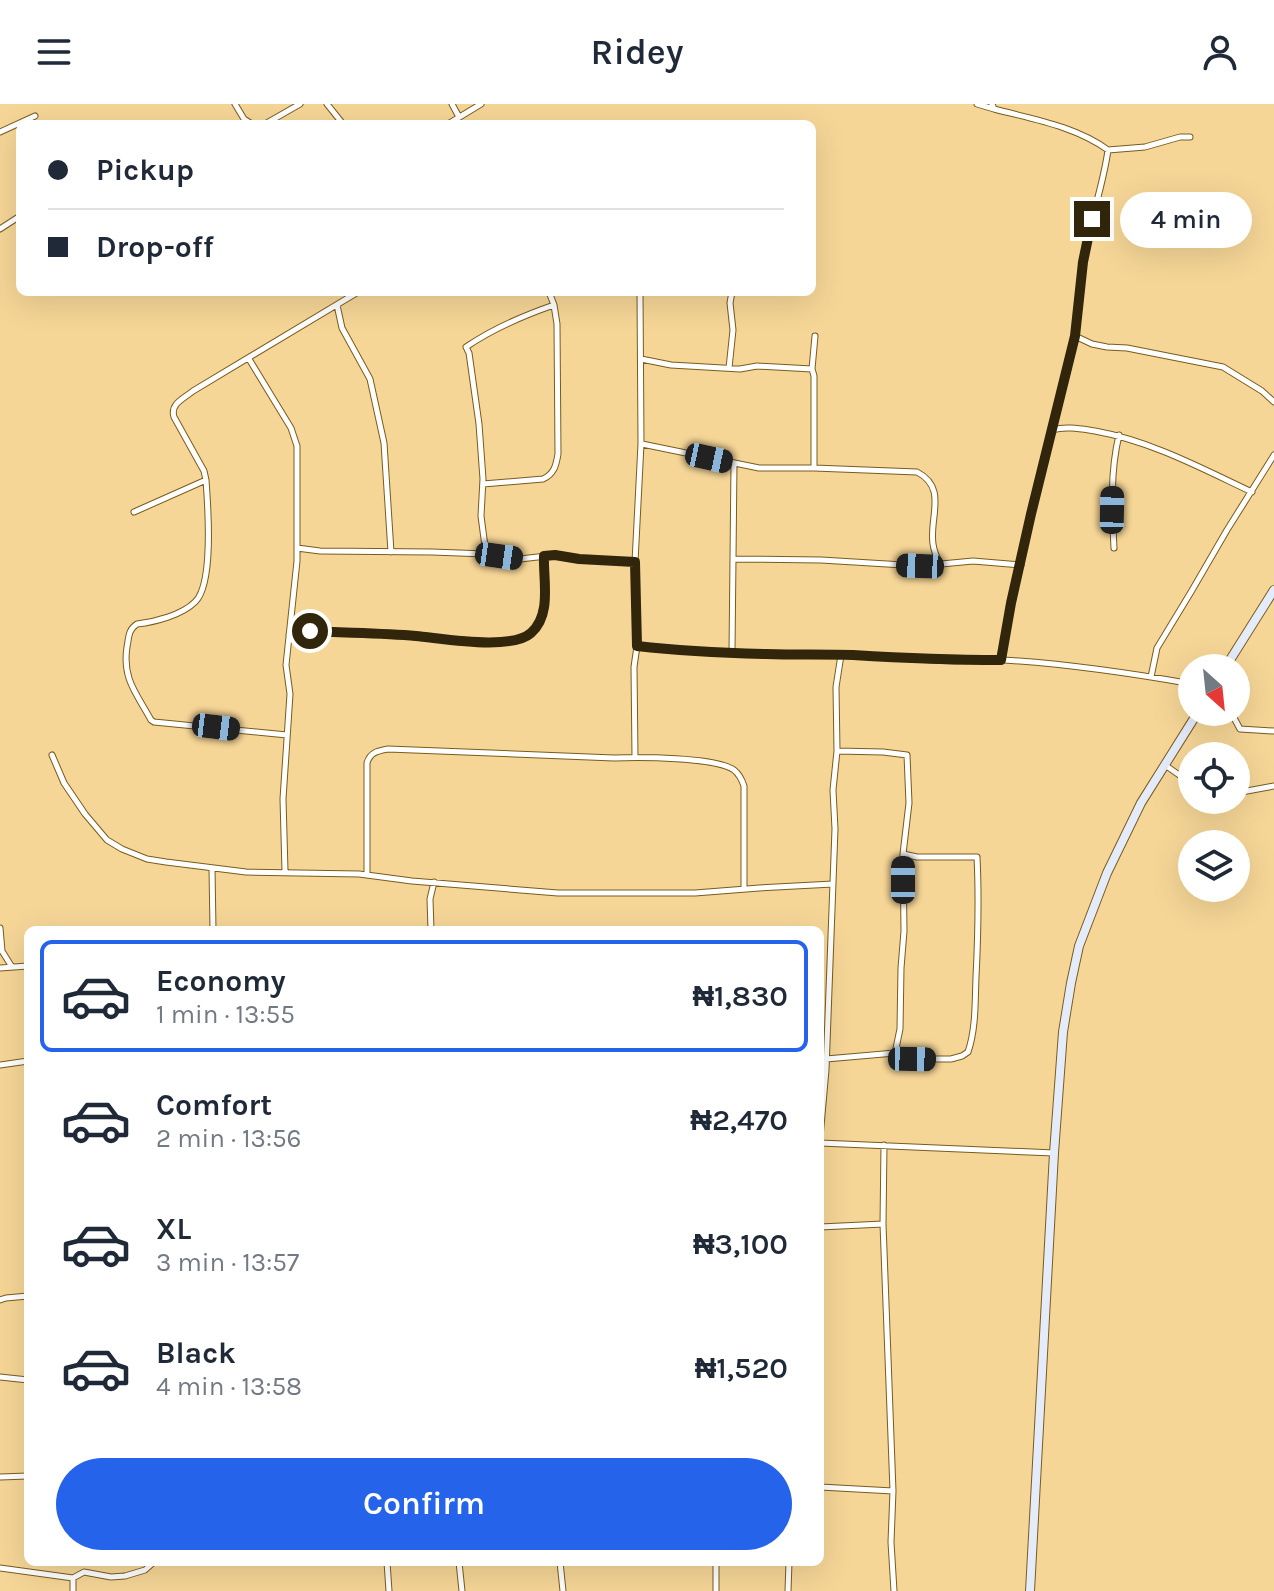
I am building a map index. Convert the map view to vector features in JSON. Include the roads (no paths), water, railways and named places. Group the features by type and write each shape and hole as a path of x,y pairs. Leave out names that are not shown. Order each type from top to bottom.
{"main road":[{"path":"1234,654 1274,590"},
{"path":"1030,1591 1063,1032 1079,946 1093,907 1141,803 1189,726"}],"street":[{"path":"272,120 300,104"},
{"path":"327,104 340,120"},
{"path":"452,104 459,117"},
{"path":"454,120 481,104"},
{"path":"977,104 1066,128 1095,140 1108,150 1145,147 1190,137"},
{"path":"26,120 35,116"},
{"path":"1001,660 1036,490 1075,336 1083,262 1097,197 1105,176 1108,150"},
{"path":"287,735 154,722 130,684 125,656 132,627 180,612 195,603 204,590 207,568 206,480 174,417 174,406 193,391 352,296"},
{"path":"482,484 543,479 550,476 555,468 558,454 557,324 551,296"},
{"path":"635,757 635,562 641,444 640,296"},
{"path":"729,368 733,330 731,296"},
{"path":"337,305 342,328 370,379 384,443 391,552"},
{"path":"486,554 481,516 479,424 466,347 487,332 554,305"},
{"path":"814,468 812,369 815,336"},
{"path":"1075,336 1092,344 1223,367 1274,402"},
{"path":"249,359 295,438 297,548 286,665 290,694 283,799 285,871"},
{"path":"641,359 671,365 812,369"},
{"path":"1052,430 1063,427 1119,435 1164,451 1252,492"},
{"path":"1114,548 1114,456 1119,435"},
{"path":"641,444 759,468 917,472 932,483 935,492 933,543 940,563"},
{"path":"1151,677 1157,648 1274,455"},
{"path":"732,652 734,464"},
{"path":"134,512 206,480"},
{"path":"297,548 486,554 520,559 555,555 635,562"},
{"path":"289,635 300,630 489,643 521,638 533,632 544,607 544,556"},
{"path":"733,559 920,566 973,561 1021,565"},
{"path":"637,646 676,651 1001,660 1075,666 1178,682"},
{"path":"824,1085 835,829 836,687 841,655"},
{"path":"1238,726 1240,729 1274,731"},
{"path":"367,875 367,763 369,756 375,752 401,749 635,757 721,764 734,770 741,778 744,786 744,889"},
{"path":"837,751 907,755 909,803 903,854 904,931 900,1029 895,1053"},
{"path":"52,755 64,783 107,840 147,859 246,872 367,875 597,894 695,893 833,884"},
{"path":"1165,765 1178,774"},
{"path":"1250,790 1274,786"},
{"path":"826,1059 895,1053 912,1059 959,1058 970,1047 979,916 977,857 917,857 903,854"},
{"path":"212,868 213,926"},
{"path":"431,926 430,899 434,882"},
{"path":"0,928 2,951 12,967"},
{"path":"0,968 24,966"},
{"path":"0,1065 24,1062"},
{"path":"824,1143 1054,1153"},
{"path":"884,1145 883,1224 894,1591"},
{"path":"824,1227 883,1224"},
{"path":"0,1300 24,1296"},
{"path":"0,1377 24,1380"},
{"path":"0,1477 24,1476"},
{"path":"824,1487 893,1491"},
{"path":"0,1568 73,1578 84,1572 125,1576 150,1566"},
{"path":"387,1566 389,1591"},
{"path":"459,1566 462,1591"},
{"path":"560,1566 563,1591"},
{"path":"716,1566 716,1591"},
{"path":"788,1591 789,1566"},
{"path":"73,1578 73,1591"}]}
